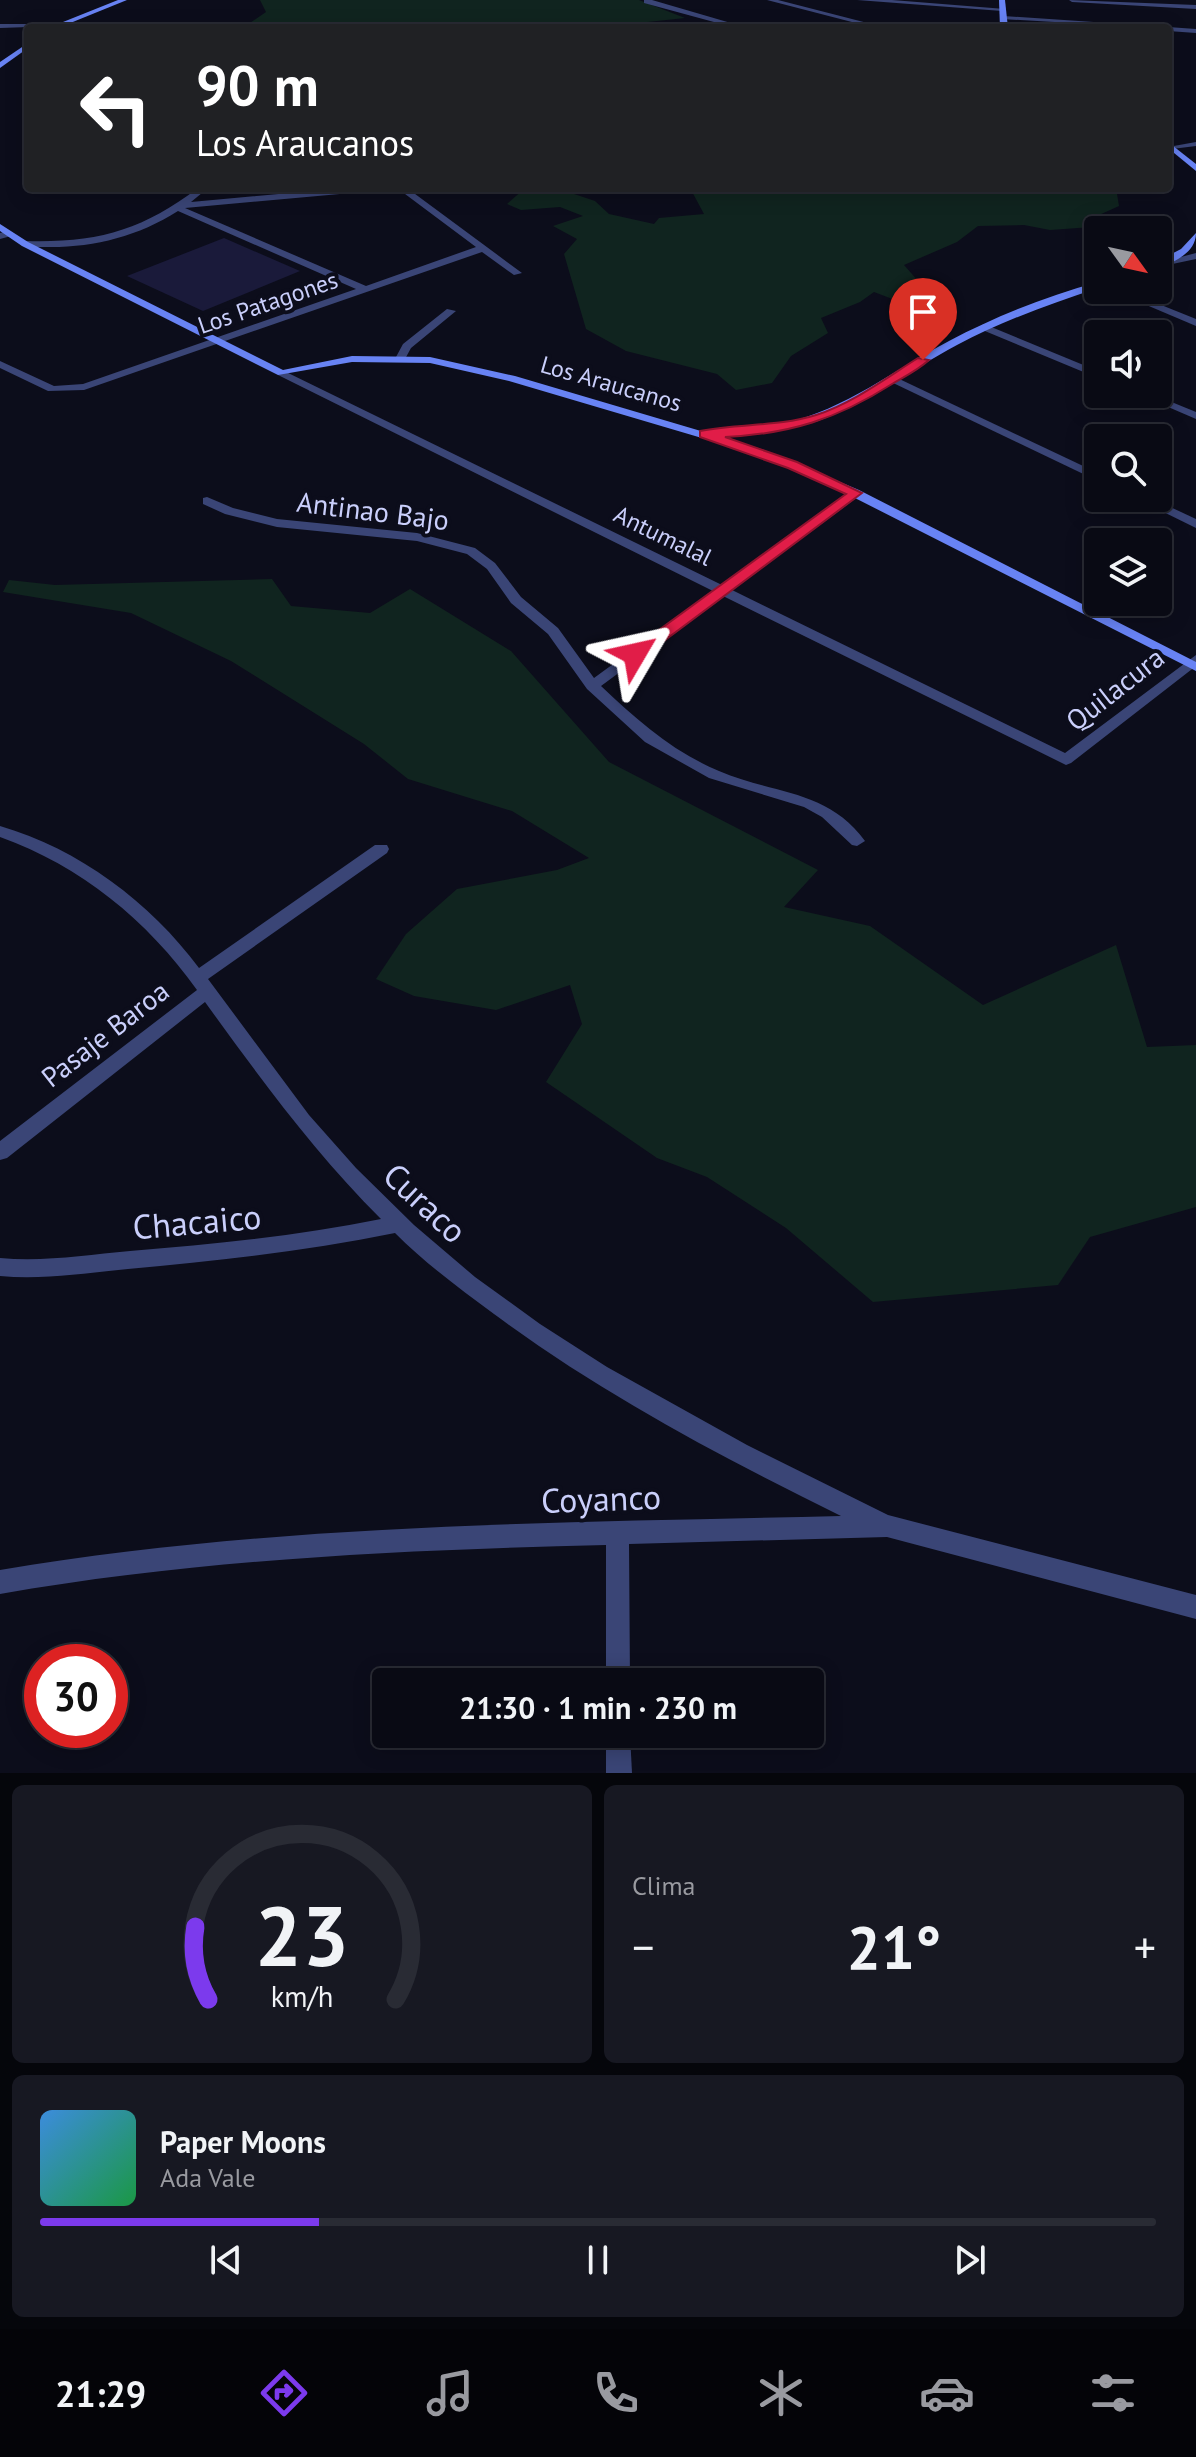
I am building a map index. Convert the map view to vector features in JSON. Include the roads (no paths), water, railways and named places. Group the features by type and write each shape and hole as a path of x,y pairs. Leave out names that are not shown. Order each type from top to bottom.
{"street":[{"path":"62,24 124,0"},
{"path":"649,0 646,2 729,24"},
{"path":"770,0 867,24"},
{"path":"860,0 1002,4 1004,24"},
{"path":"1072,0 1196,7"},
{"path":"1003,18 1078,24"},
{"path":"0,26 24,26"},
{"path":"1172,29 1196,31"},
{"path":"1,64 24,48"},
{"path":"1172,145 1196,144"},
{"path":"1172,147 1196,168"},
{"path":"25,244 79,244 122,237 153,225 199,192"},
{"path":"180,207 332,192"},
{"path":"406,192 517,273"},
{"path":"180,207 365,289"},
{"path":"3,232 282,373"},
{"path":"1172,258 1184,251 1196,236"},
{"name":"Los Patagones","path":"0,364 52,389 65,391 219,341 483,248"},
{"path":"1172,261 1196,256"},
{"path":"705,434 755,431 819,418 848,406 984,327 1084,290"},
{"path":"1150,304 1196,323"},
{"path":"401,357 407,346 451,311"},
{"path":"984,327 1084,369"},
{"name":"Los Araucanos","path":"282,373 352,359 401,357 490,373 705,434 792,465 855,493 1194,663"},
{"name":"Antumalal","path":"282,373 1066,760"},
{"path":"893,379 1084,470"},
{"path":"1172,406 1196,416"},
{"path":"592,686 855,493"},
{"name":"Antinao Bajo","path":"207,501 261,520 417,537 471,551 491,566 516,600 553,631 592,686 627,721 677,756 735,782 809,803 827,813 857,841"},
{"path":"1171,512 1196,524"},
{"name":"Quilacura","path":"1066,760 1194,663"},
{"name":"Curaco","path":"0,831 65,859 114,891 146,918 202,984 317,1137 397,1224 475,1291 546,1343 688,1426 887,1526"},
{"name":"Pasaje Baroa","path":"0,1152 202,984 381,849"},
{"name":"Chacaico","path":"0,1267 48,1267 226,1253 339,1237 397,1224"},
{"name":"Coyanco","path":"0,1582 99,1565 262,1550 467,1537 887,1526 1196,1607"},
{"path":"617,1532 618,1668"},
{"path":"618,1748 619,1773"}]}
